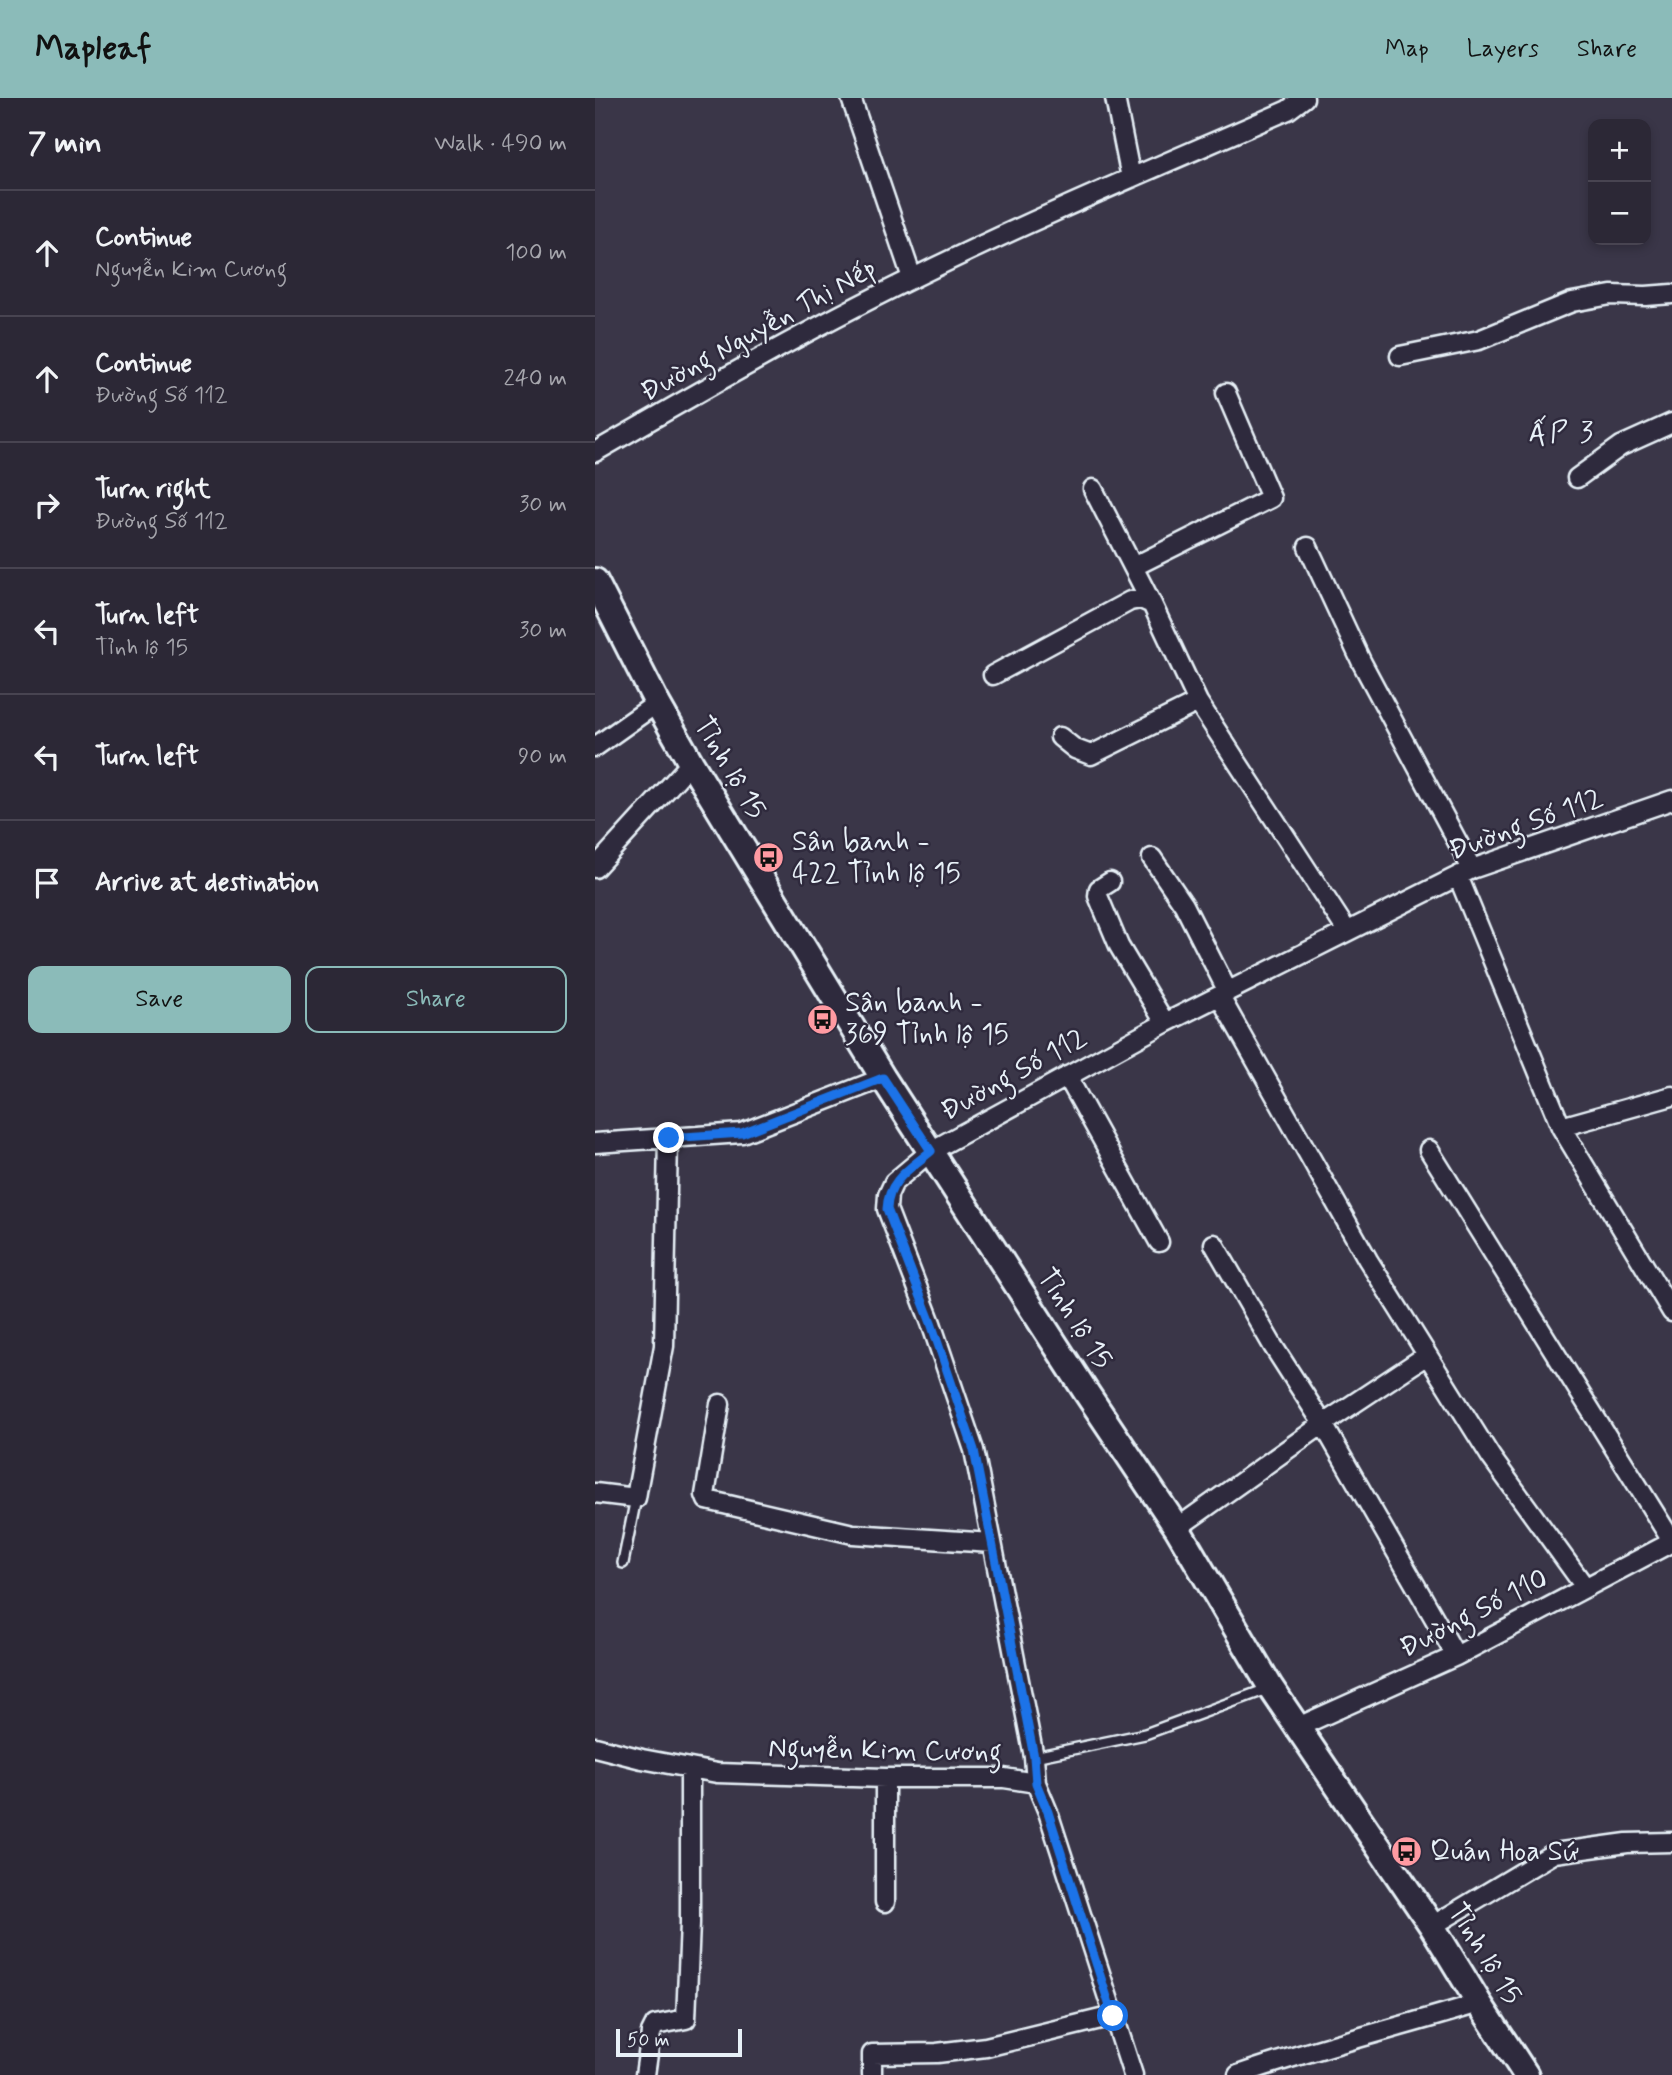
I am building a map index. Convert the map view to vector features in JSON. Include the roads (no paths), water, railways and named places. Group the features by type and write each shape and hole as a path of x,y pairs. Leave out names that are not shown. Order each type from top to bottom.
{"main road":[{"name":"Tỉnh lộ 15","path":"595,581 691,763 883,1078 1177,1528 1271,1688 1432,1926 1526,2075"}],"street":[{"path":"851,98 912,278"},
{"path":"1115,98 1131,178"},
{"name":"Đường Nguyễn Thị Nếp","path":"595,452 765,354 912,278 1288,110 1304,98"},
{"path":"1400,356 1479,340 1572,302 1611,295 1672,294"},
{"path":"1133,567 1271,498 1226,393"},
{"path":"1577,478 1621,446 1672,423"},
{"path":"1093,489 1198,702 1347,931"},
{"path":"1308,547 1465,872 1561,1127 1672,1312"},
{"path":"993,675 1130,601 1141,598 1152,604"},
{"path":"1060,737 1075,749 1091,755 1198,702"},
{"path":"595,747 657,703"},
{"path":"595,868 691,763"},
{"name":"Đường Số 112","path":"1036,1783 1034,1757 974,1450 931,1323 887,1209 888,1195 894,1182 931,1151 1067,1076 1165,1023 1465,872 1672,800"},
{"path":"1152,858 1184,905 1224,995 1367,1260 1491,1457 1585,1587"},
{"path":"1110,883 1098,889 1098,896 1119,946 1165,1023"},
{"path":"1067,1076 1159,1242"},
{"path":"595,1143 742,1133 883,1078"},
{"path":"1561,1127 1672,1096"},
{"path":"595,1493 636,1498 664,1346 669,1138"},
{"path":"1429,1150 1672,1541"},
{"path":"1213,1244 1323,1424 1456,1656"},
{"path":"1177,1528 1323,1424 1427,1355"},
{"path":"720,1404 705,1495 707,1500 853,1534 992,1544"},
{"name":"Đường Số 110","path":"1298,1727 1456,1656 1672,1541"},
{"name":"Nguyễn Kim Cương","path":"595,1746 717,1773 1004,1778 1036,1783 1048,1812 1133,2075"},
{"path":"645,2075 651,2033 655,2025 686,2019 690,1923 690,1768"},
{"path":"885,1778 885,1902"},
{"path":"1432,1926 1554,1853 1627,1843 1672,1842"},
{"path":"1238,2075 1479,2003"},
{"path":"872,2075 872,2054 937,2053 986,2048 1113,2016"}],"lane":[{"path":"623,1563 636,1498"},
{"path":"1034,1757 1145,1734 1271,1688"}],"place":[{"name":"Sân banh - 422 Tỉnh lộ 15","path":"769,858"},
{"name":"Sân banh - 369 Tỉnh lộ 15","path":"822,1019"},
{"name":"Quán Hoa Sứ","path":"1407,1852"}],"district":[{"name":"ẤP 3","path":"1562,432"}]}
